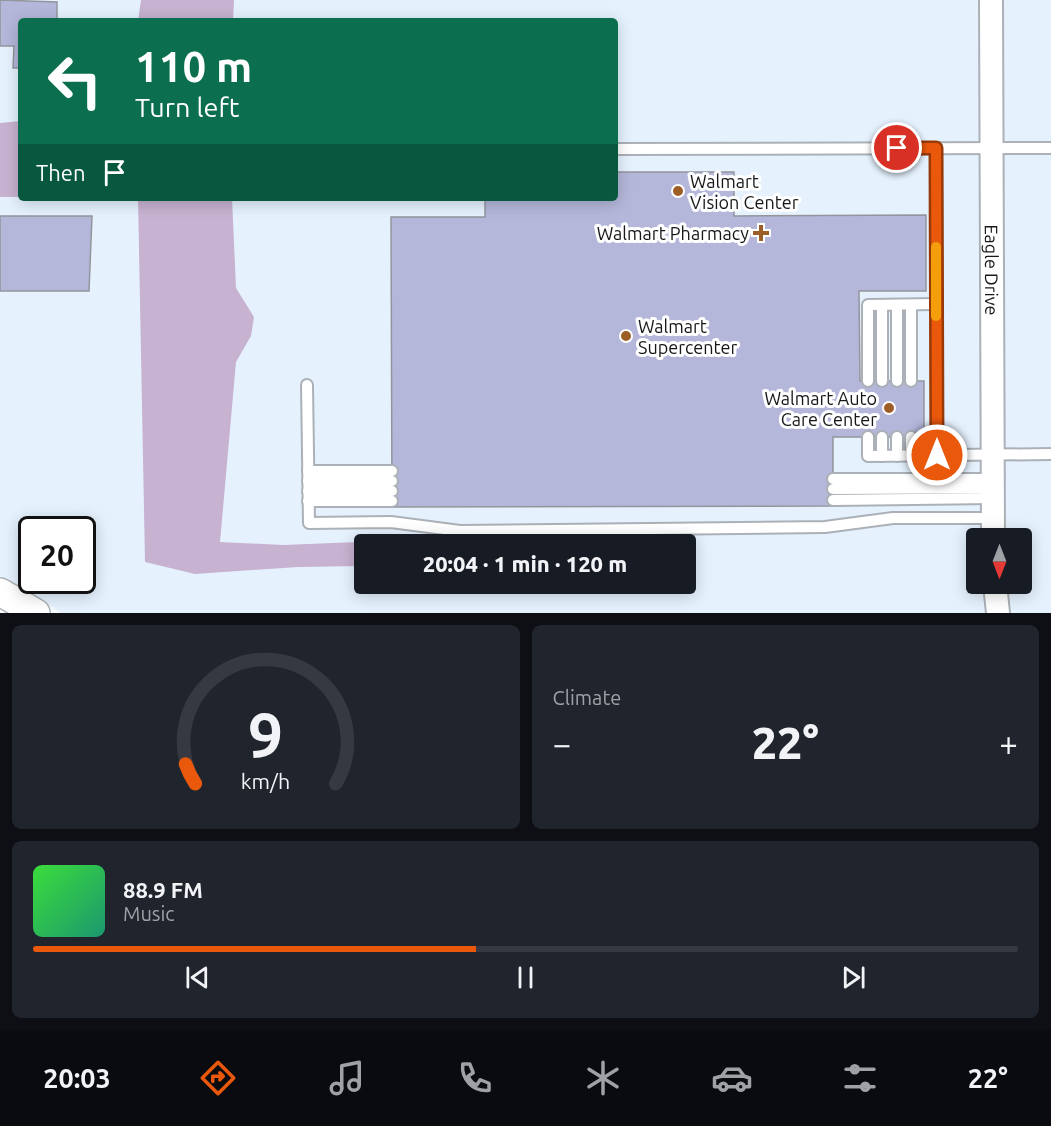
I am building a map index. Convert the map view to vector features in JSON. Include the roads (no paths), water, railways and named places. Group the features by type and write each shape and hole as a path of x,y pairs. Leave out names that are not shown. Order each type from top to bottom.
{"street":[{"name":"Eagle Drive","path":"991,0 993,504"},
{"path":"0,592 36,613"},
{"path":"996,594 998,613"}],"lane":[{"path":"936,148 937,455"},
{"path":"618,149 1051,148"},
{"path":"868,381 868,304 936,304"},
{"path":"882,304 882,381"},
{"path":"897,304 897,381"},
{"path":"911,304 911,381"},
{"path":"307,385 309,523 391,522 460,531 825,527 993,504"},
{"path":"868,437 868,456 1051,454"},
{"path":"882,437 882,456"},
{"path":"897,437 897,456"},
{"path":"911,437 911,456"},
{"path":"308,486 392,486 308,486"},
{"path":"993,504 832,489 993,504"}],"place":[{"name":"Walmart Vision Center","path":"678,191"},
{"name":"Walmart Pharmacy","path":"761,233"},
{"name":"Walmart Supercenter","path":"626,336"},
{"name":"Walmart Auto Care Center","path":"889,408"}]}
